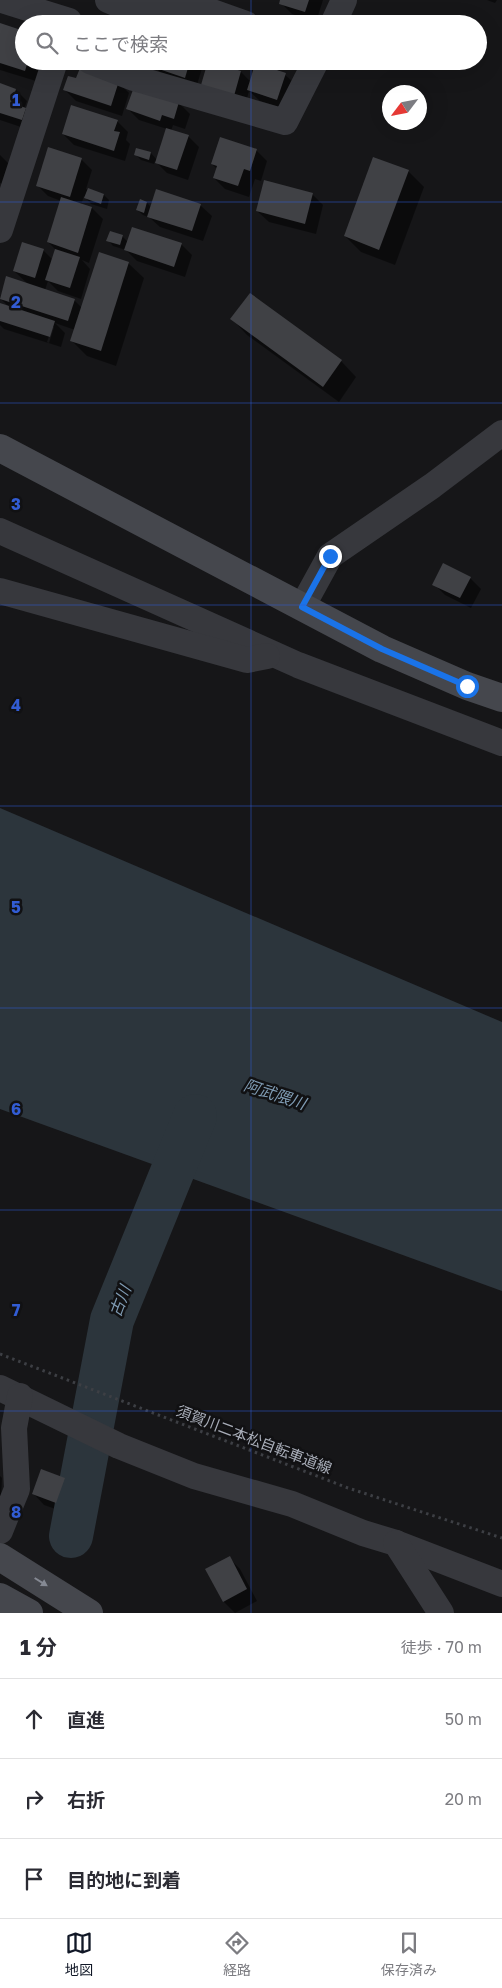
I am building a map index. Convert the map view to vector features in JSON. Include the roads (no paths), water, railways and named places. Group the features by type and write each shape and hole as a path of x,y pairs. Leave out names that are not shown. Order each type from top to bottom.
{"street":[{"path":"2,0 71,15"},
{"path":"108,0 139,12 154,12 187,3 221,15"},
{"path":"337,15 344,0"},
{"path":"0,230 52,70"},
{"path":"113,70 134,78 285,122 311,70"},
{"path":"302,607 330,556 432,486 502,432"},
{"path":"0,448 382,649 467,686 502,698"},
{"path":"0,531 298,665 502,743"},
{"path":"0,591 247,660 274,654"},
{"path":"0,1531 17,1490 10,1392"},
{"path":"10,1392 119,1446 194,1476 292,1504 363,1533 396,1543 502,1584"},
{"path":"396,1543 441,1613"},
{"path":"0,1557 89,1613"},
{"path":"0,1597 29,1613"}],"water":[{"name":"阿武隈川","path":"0,808 502,1022 502,1291 0,1109"}],"waterway":[{"name":"古川","path":"71,1536 112,1320 195,1116"}]}
